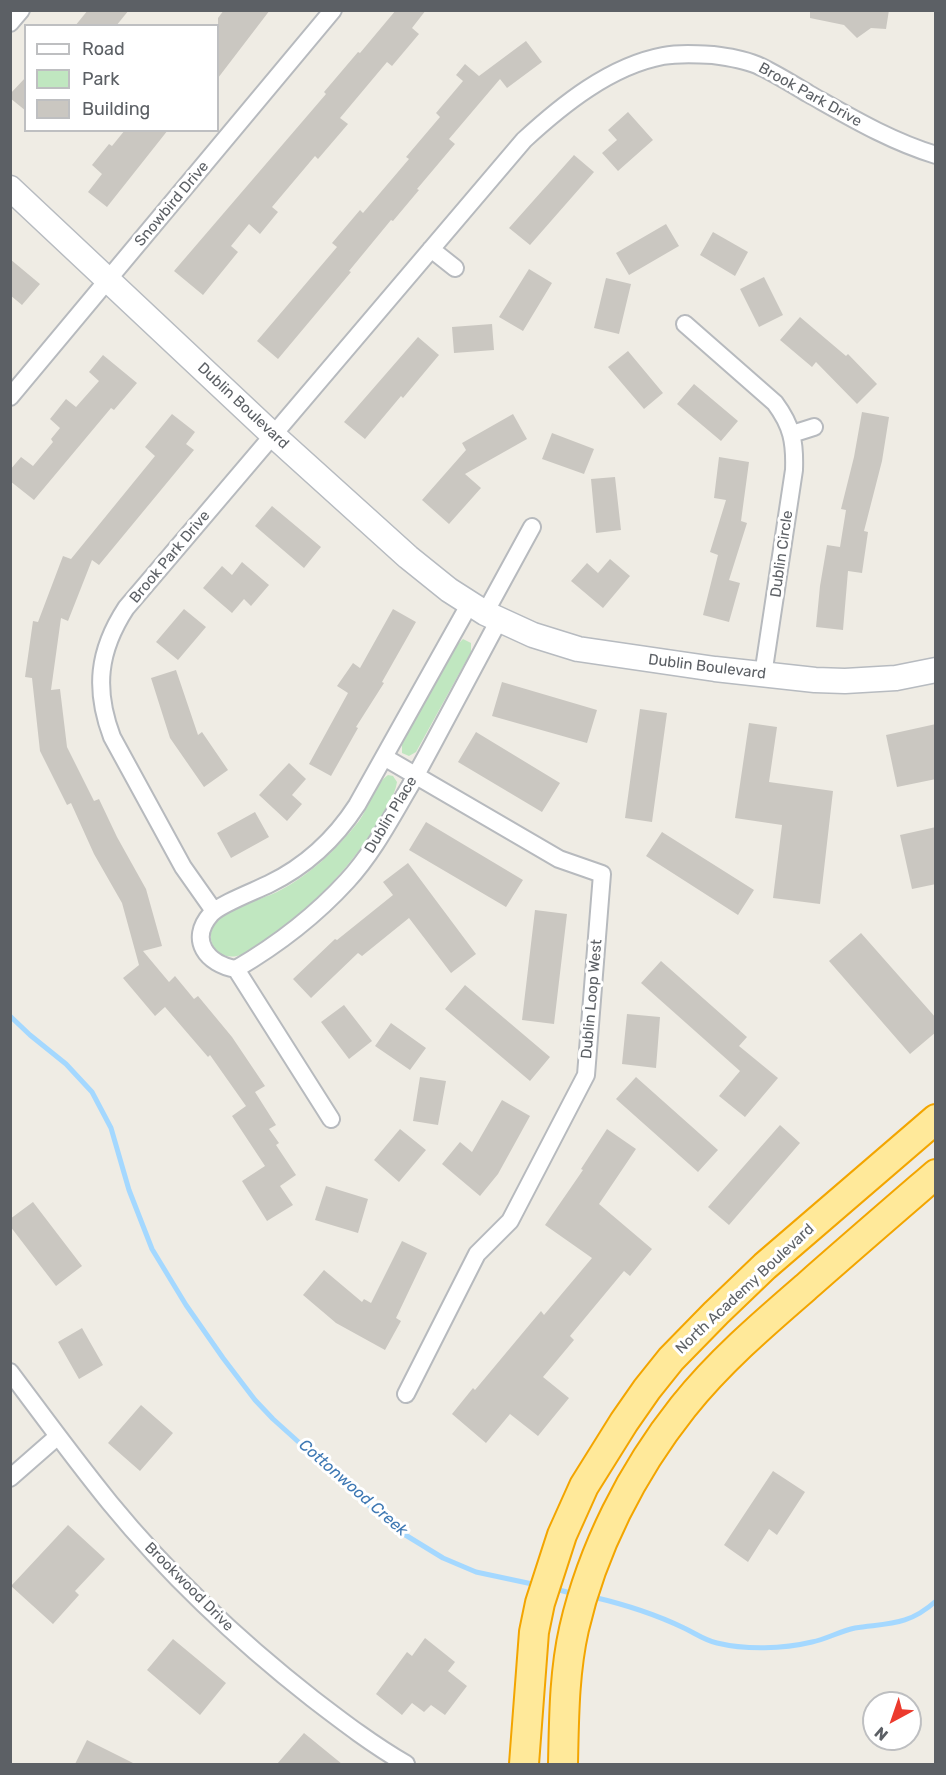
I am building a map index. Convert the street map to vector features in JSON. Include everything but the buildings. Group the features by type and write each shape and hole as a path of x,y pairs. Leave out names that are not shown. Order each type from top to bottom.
{"highway":[{"name":"North Academy Boulevard","path":"524,1764 534,1632 540,1603 562,1535 584,1486 624,1422 671,1359 765,1266 936,1119"},
{"path":"563,1764 566,1687 573,1632 582,1594 596,1556 618,1509 646,1461 682,1408 711,1374 753,1333 936,1174"}],"main road":[{"name":"Dublin Boulevard","path":"10,188 273,435 408,557 484,613 533,635 596,652 763,675 845,681 896,678 936,670"}],"street":[{"path":"10,23 21,10"},
{"name":"Snowbird Drive","path":"10,397 333,10"},
{"name":"Brook Park Drive","path":"214,911 183,867 112,737 105,717 102,698 103,656 126,608 524,140 555,111 594,85 634,65 663,56 691,53 722,56 747,62 771,72 869,128 936,155"},
{"path":"431,249 455,268"},
{"name":"Dublin Circle","path":"685,324 775,404 786,418 792,434 795,451 794,470 763,675"},
{"path":"792,434 814,427"},
{"path":"331,1119 236,969 218,964 204,951 201,943 203,927 214,911 285,875 316,854 347,820 384,757 484,613 532,528"},
{"name":"Dublin Place","path":"236,969 297,928 347,882 374,846 416,775 484,613"},
{"name":"Dublin Loop West","path":"384,757 560,859 602,874 586,1075 510,1221 477,1254 406,1394"},
{"name":"Brookwood Drive","path":"10,1372 111,1505 198,1598 288,1679 341,1720 405,1764"},
{"path":"10,1479 58,1436"}],"green space":[{"path":"463,639 471,643 471,652 416,752 409,756 402,753 402,744 456,646"},
{"path":"388,775 393,776 397,782 390,801 358,852 332,883 304,910 251,951 242,955 229,956 216,950 211,931 219,918 232,910 283,889 322,861 359,821 379,784"}],"waterway":[{"name":"Cottonwood Creek","path":"10,1016 66,1064 92,1092 111,1128 129,1190 152,1249 186,1305 255,1400 394,1528 443,1558 476,1572 537,1585"},
{"name":"Cottonwood Creek","path":"555,1589 575,1594"},
{"name":"Cottonwood Creek","path":"593,1597 650,1614 712,1642 764,1648 818,1641 855,1628 898,1622 916,1615 936,1601"}]}
